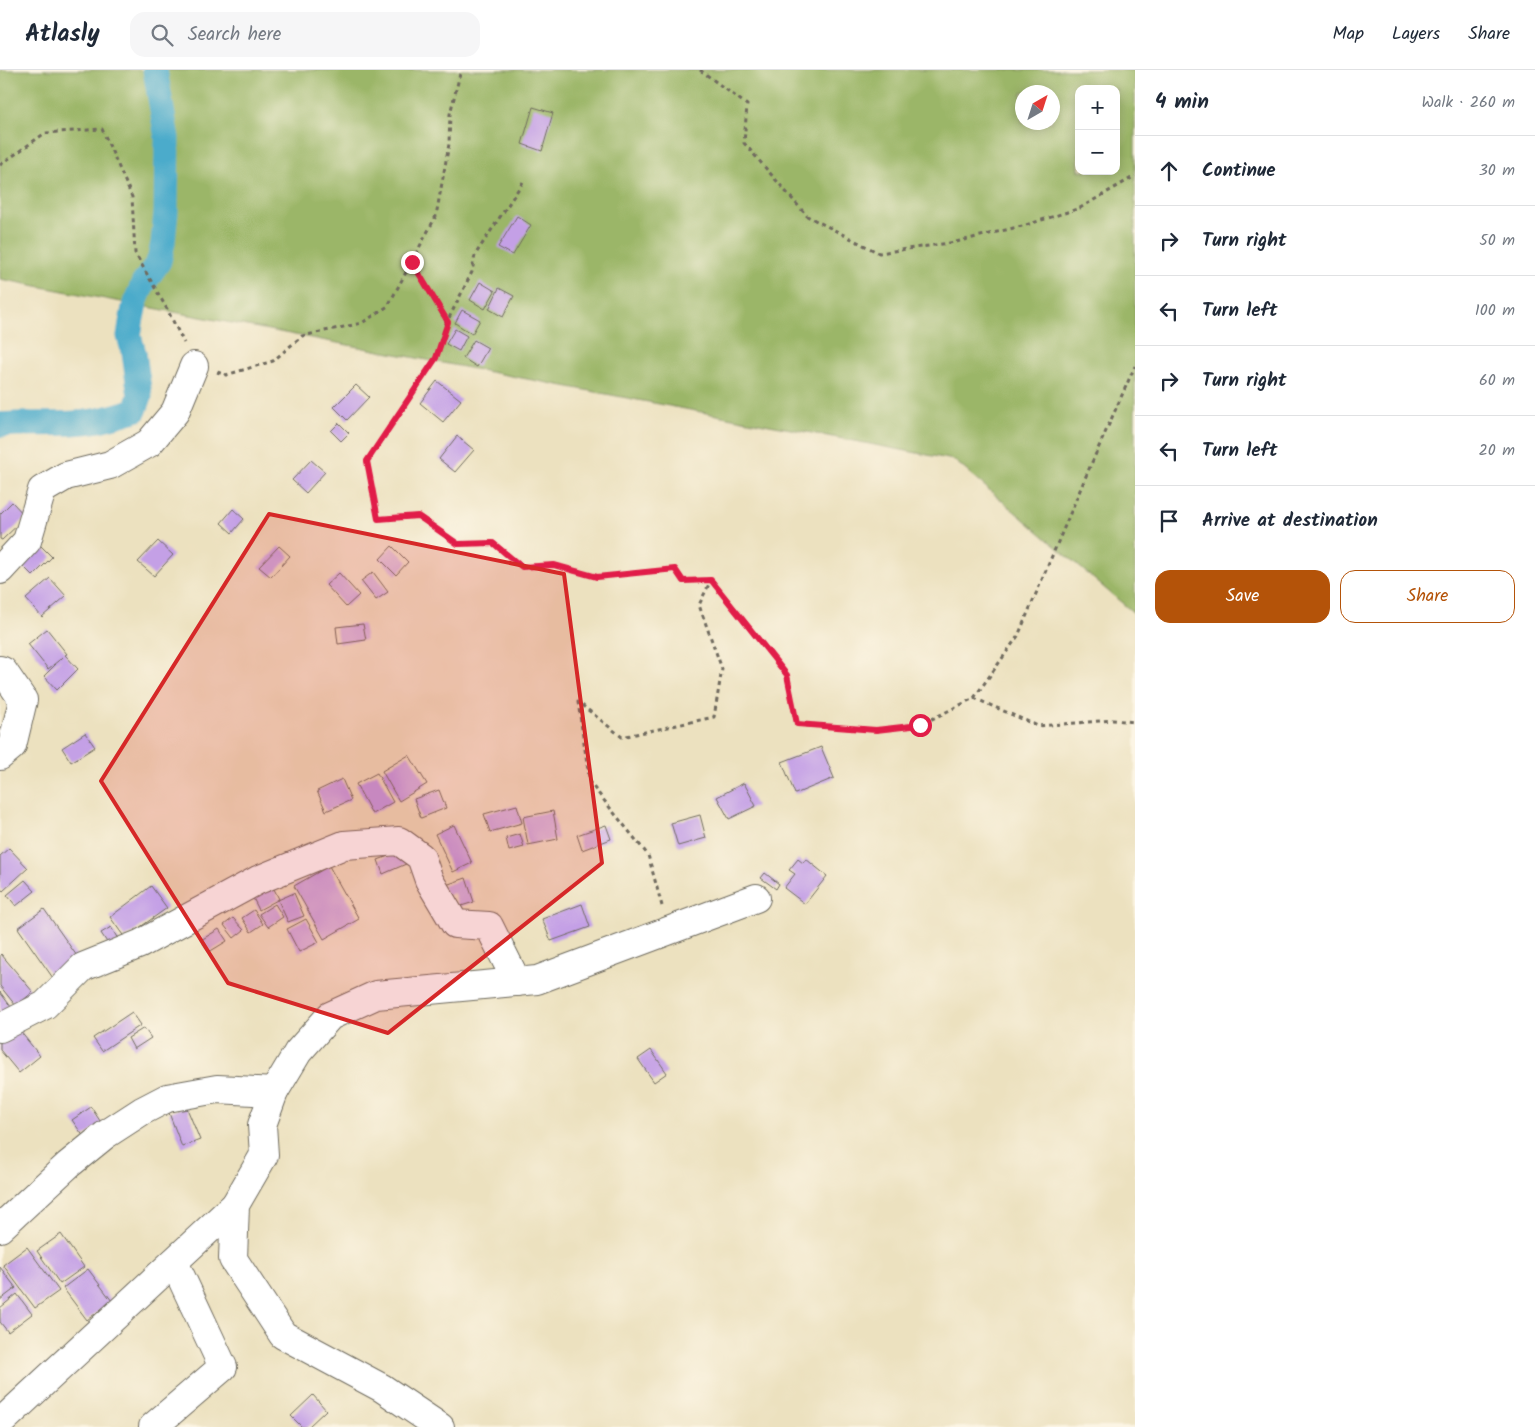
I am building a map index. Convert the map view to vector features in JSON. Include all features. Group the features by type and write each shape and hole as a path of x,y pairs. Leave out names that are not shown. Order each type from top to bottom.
{"street":[{"path":"0,570 27,541 42,490 66,476 110,465 149,443 175,412 194,366"},
{"path":"0,670 3,671 23,700 12,746 0,756"},
{"path":"0,1028 45,1005 83,967 140,944 258,880 344,845 399,841 421,857 430,880 455,924 489,926 517,982"},
{"path":"0,1423 235,1205 264,1155 262,1125 274,1092 298,1052 330,1016 376,995 537,980 756,898"},
{"path":"0,1228 105,1135 142,1111 167,1098 217,1089 274,1092"},
{"path":"235,1205 232,1259 283,1334 382,1388 440,1427"},
{"path":"153,1427 223,1367 174,1262"}],"path":[{"path":"0,166 45,133 102,129 132,197 135,253 167,309 194,366 226,374 273,361 302,336 362,323 388,306 436,216 449,144 450,114 461,70"},
{"path":"700,70 746,106 744,143 807,216 878,253 956,242 1026,225 1080,208 1135,176"},
{"path":"523,182 475,255 472,272 448,322 436,358 367,461 378,519 418,516 458,544 493,543 522,567 554,565 597,577 675,569 683,581 711,580"},
{"path":"412,262 448,322"},
{"path":"711,580 787,675 797,724 876,730 920,725 974,698 1018,636 1135,366"},
{"path":"670,930 648,854 590,783 578,702 622,737 714,717 722,669 699,605 711,580"},
{"path":"974,698 1038,726 1113,720 1135,722"}],"highlighted area":[{"path":"269,514 564,574 602,863 388,1033 228,983 101,781"}],"green space":[{"path":"0,70 1135,70 1135,614 954,460 0,279"}],"building":[{"path":"533,107 553,113 542,151 522,144"},
{"path":"517,216 531,225 513,255 498,247"},
{"path":"480,282 495,291 485,309 470,300"},
{"path":"499,288 514,296 503,317 489,309"},
{"path":"462,310 480,320 472,334 455,323"},
{"path":"455,329 467,336 459,351 446,344"},
{"path":"474,340 488,348 477,367 463,358"},
{"path":"437,381 461,400 443,422 420,403"},
{"path":"356,385 369,397 347,420 334,407"},
{"path":"339,423 349,433 341,441 331,431"},
{"path":"457,436 474,450 455,472 439,459"},
{"path":"311,460 325,472 306,493 292,480"},
{"path":"12,502 26,517 2,540 0,539 0,514"},
{"path":"233,509 244,519 232,533 221,523"},
{"path":"158,541 173,555 154,576 138,562"},
{"path":"38,543 52,557 33,576 19,562"},
{"path":"279,546 290,556 271,577 259,567"},
{"path":"392,546 408,562 396,575 380,559"},
{"path":"373,572 388,592 376,600 361,581"},
{"path":"339,573 359,595 346,607 326,585"},
{"path":"50,578 66,596 42,617 26,599"},
{"path":"363,624 366,640 338,644 336,627"},
{"path":"47,629 67,654 65,655 78,669 57,690 44,676 63,657 48,669 28,644"},
{"path":"85,733 95,747 71,762 62,748"},
{"path":"821,747 834,778 795,794 782,762"},
{"path":"409,755 427,784 399,801 382,771"},
{"path":"377,773 393,802 372,814 356,784"},
{"path":"342,779 351,800 326,811 317,791"},
{"path":"744,783 756,806 729,819 717,797"},
{"path":"439,790 446,808 421,818 414,799"},
{"path":"517,805 522,823 490,832 484,814"},
{"path":"553,811 558,839 528,845 523,817"},
{"path":"700,815 706,838 678,846 671,823"},
{"path":"454,825 472,863 453,872 435,834"},
{"path":"606,825 611,839 582,850 577,835"},
{"path":"520,834 524,847 509,851 506,838"},
{"path":"9,848 28,868 3,891 0,888 0,856"},
{"path":"402,851 406,864 383,874 378,860"},
{"path":"798,859 803,863 806,859 827,876 805,904 784,888 795,874 789,870"},
{"path":"329,866 359,919 324,939 294,886"},
{"path":"765,873 779,884 776,889 761,878"},
{"path":"466,878 474,902 458,907 454,893 446,896 443,886"},
{"path":"25,880 35,891 16,906 7,895"},
{"path":"272,885 279,899 259,910 252,896"},
{"path":"151,886 167,908 125,938 110,917"},
{"path":"294,893 304,916 288,922 278,900"},
{"path":"275,904 283,917 268,927 259,914"},
{"path":"582,904 590,927 551,941 542,919"},
{"path":"44,909 79,959 53,978 18,928"},
{"path":"254,910 263,924 251,932 242,918"},
{"path":"233,918 244,930 234,938 224,925"},
{"path":"306,919 319,942 299,952 287,929"},
{"path":"111,927 119,941 110,947 101,933"},
{"path":"219,929 227,941 209,952 201,940"},
{"path":"1,954 33,992 16,1006 0,986"},
{"path":"0,992 14,1011 0,1022"},
{"path":"132,1012 141,1025 102,1051 93,1038"},
{"path":"16,1026 40,1056 19,1073 0,1050 0,1039"},
{"path":"144,1028 151,1038 134,1049 128,1038"},
{"path":"651,1050 667,1073 654,1082 638,1059"},
{"path":"186,1106 200,1140 182,1147 169,1113"},
{"path":"91,1107 102,1124 84,1137 72,1120"},
{"path":"61,1234 84,1267 60,1284 37,1251"},
{"path":"27,1247 59,1291 35,1308 3,1265"},
{"path":"0,1267 16,1288 0,1300"},
{"path":"88,1269 112,1301 87,1320 63,1288"},
{"path":"17,1294 32,1314 8,1332 0,1322 0,1308"},
{"path":"313,1395 326,1410 308,1427 302,1427 291,1416"}],"waterway":[{"path":"0,425 81,422 104,419 135,410 140,396 134,353 129,336 131,323 135,303 143,284 159,261 166,212 167,138 155,70"}],"route":[{"path":"412,262 448,322 436,358 367,461 378,519 418,516 458,544 493,543 522,567 554,565 597,577 675,569 683,581 711,580 787,675 797,724 876,730 920,725"}]}
